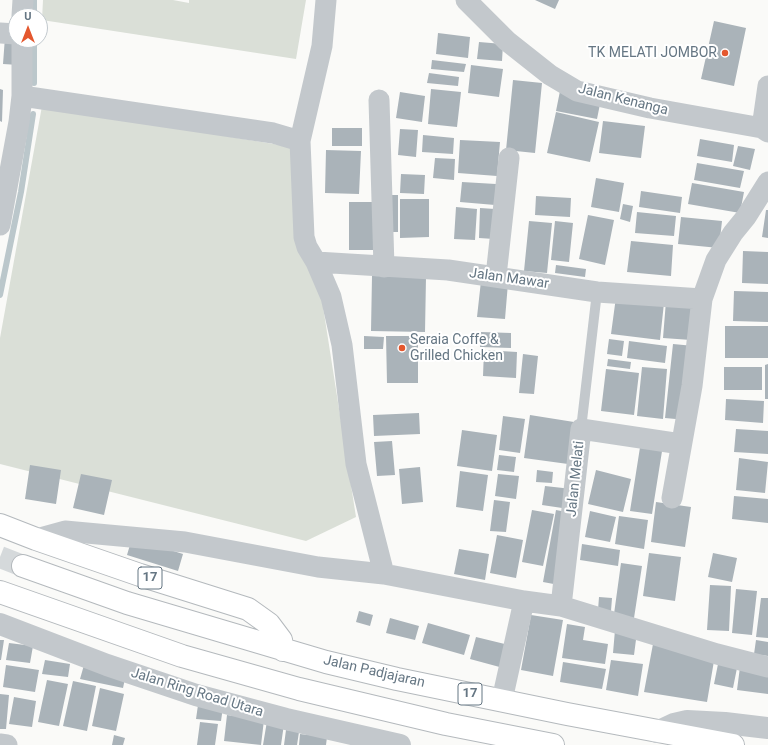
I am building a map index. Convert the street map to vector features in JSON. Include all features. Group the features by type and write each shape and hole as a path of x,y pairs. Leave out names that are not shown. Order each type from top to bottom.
{"highway":[{"name":"17","path":"0,525 140,575 248,609 269,624 281,640 283,650"},
{"name":"Jalan Padjajaran","path":"23,566 127,603 326,662 657,732 733,745"},
{"name":"17","path":"0,592 182,656 307,691 446,724 553,745"}],"street":[{"path":"326,0 322,46 300,141 304,237 307,247 316,262 331,297 342,346 356,464 384,574"},
{"name":"Jalan Kenanga","path":"466,0 507,41 550,75 577,91 650,108 765,130"},
{"path":"0,225 7,146 19,122 22,96 22,48"},
{"path":"765,130 768,86"},
{"path":"22,96 273,132 300,141"},
{"path":"379,100 384,267"},
{"path":"496,276 509,158"},
{"path":"672,498 692,386 702,299 716,260 768,182"},
{"name":"Jalan Mawar","path":"316,262 448,270 597,292 702,299"},
{"name":"Jalan Melati","path":"561,606 581,429 682,444"},
{"path":"36,539 65,531 185,542 318,567 384,574 524,601 561,606 717,654 768,666"},
{"path":"502,700 524,601"},
{"name":"Jalan Ring Road Utara","path":"0,624 107,665 196,695 286,719 400,745"},
{"path":"657,732 674,724 687,721 725,723 768,728"},
{"path":"0,744 7,745"}],"lane":[{"path":"581,429 597,292"}],"shaded area":[{"path":"43,0 173,0 189,3 189,0 306,0 296,59 48,21 48,8 43,8"},
{"path":"42,106 292,147 321,294 356,517 306,541 0,464 0,338"}],"building":[{"path":"535,0 559,0 555,9"},
{"path":"714,21 746,28 734,86 701,79"},
{"path":"438,33 470,37 468,58 436,54"},
{"path":"5,37 8,37 8,48 17,48 19,65 3,64"},
{"path":"479,42 503,44 502,61 477,59"},
{"path":"432,60 466,64 464,72 431,69"},
{"path":"471,65 503,69 499,97 468,93"},
{"path":"429,73 459,77 458,86 427,83"},
{"path":"513,80 542,83 535,153 506,150"},
{"path":"0,89 3,90 2,122 0,121"},
{"path":"431,89 461,92 457,127 428,124"},
{"path":"560,91 601,99 597,119 556,111"},
{"path":"400,92 425,96 422,122 396,118"},
{"path":"556,112 599,122 590,162 547,153"},
{"path":"603,121 645,126 641,158 599,153"},
{"path":"332,128 362,128 362,146 332,146"},
{"path":"400,129 418,130 416,157 398,155"},
{"path":"423,135 454,138 453,154 422,152"},
{"path":"700,139 734,145 732,162 697,156"},
{"path":"460,140 500,142 497,176 458,173"},
{"path":"738,146 755,149 750,170 733,166"},
{"path":"326,150 361,151 359,194 325,193"},
{"path":"435,158 455,159 454,180 433,178"},
{"path":"697,163 744,171 740,188 694,180"},
{"path":"401,174 425,175 424,194 400,193"},
{"path":"596,178 624,183 619,212 591,207"},
{"path":"462,182 496,184 495,205 460,202"},
{"path":"692,183 744,192 740,213 688,204"},
{"path":"641,191 682,197 680,213 639,207"},
{"path":"385,195 398,195 398,232 385,232"},
{"path":"536,196 571,198 570,217 535,215"},
{"path":"400,199 429,199 429,237 400,238"},
{"path":"349,202 375,202 375,250 349,250"},
{"path":"623,204 633,206 630,222 620,219"},
{"path":"456,207 477,209 475,240 454,239"},
{"path":"480,208 495,209 494,239 479,238"},
{"path":"766,210 768,210 768,238 762,237"},
{"path":"637,212 676,216 674,236 635,233"},
{"path":"588,215 614,220 605,265 579,259"},
{"path":"681,217 722,221 719,248 678,244"},
{"path":"529,221 552,223 547,273 524,271"},
{"path":"555,221 573,223 569,262 551,260"},
{"path":"631,241 673,245 671,276 627,272"},
{"path":"743,251 768,252 768,284 742,283"},
{"path":"556,265 586,269 585,277 555,273"},
{"path":"372,276 426,277 425,332 371,331"},
{"path":"481,281 508,283 505,319 477,317"},
{"path":"734,291 768,292 768,322 733,321"},
{"path":"616,297 664,303 660,340 611,334"},
{"path":"666,301 694,304 691,340 663,338"},
{"path":"725,326 768,326 768,358 725,358"},
{"path":"481,332 511,333 511,348 480,347"},
{"path":"364,336 384,337 383,349 364,349"},
{"path":"386,336 418,336 418,383 387,383"},
{"path":"609,339 624,341 622,356 607,354"},
{"path":"629,341 667,346 665,363 627,358"},
{"path":"673,344 694,346 686,420 665,418"},
{"path":"484,350 517,352 516,378 483,376"},
{"path":"523,354 538,356 534,394 519,393"},
{"path":"608,359 631,362 630,369 607,366"},
{"path":"768,364 768,399 765,399 765,365"},
{"path":"642,367 667,369 663,419 637,416"},
{"path":"724,367 762,367 762,390 724,390"},
{"path":"606,369 639,373 634,415 601,411"},
{"path":"726,399 764,401 763,423 725,420"},
{"path":"419,413 420,434 374,436 373,415"},
{"path":"530,415 574,422 568,464 524,458"},
{"path":"503,416 525,419 520,453 499,450"},
{"path":"736,429 768,431 768,454 734,452"},
{"path":"462,430 497,435 492,471 457,466"},
{"path":"392,441 395,475 377,476 374,442"},
{"path":"641,441 663,445 652,514 630,511"},
{"path":"499,455 516,457 514,472 497,470"},
{"path":"739,458 768,462 765,493 736,490"},
{"path":"30,465 61,470 56,504 25,499"},
{"path":"420,467 423,502 402,504 399,469"},
{"path":"537,470 553,472 552,483 536,482"},
{"path":"596,470 631,479 623,512 588,504"},
{"path":"460,471 488,475 483,511 456,507"},
{"path":"81,474 112,480 104,515 73,508"},
{"path":"498,474 519,476 516,499 495,496"},
{"path":"545,486 572,489 569,509 542,505"},
{"path":"734,496 768,499 768,523 732,519"},
{"path":"494,500 510,502 506,532 490,531"},
{"path":"656,502 691,507 685,547 651,542"},
{"path":"532,510 554,514 543,566 522,562"},
{"path":"556,510 572,513 559,585 543,582"},
{"path":"590,511 616,517 610,542 585,537"},
{"path":"619,516 648,520 644,549 615,544"},
{"path":"497,535 523,540 516,578 490,573"},
{"path":"132,538 183,554 178,571 127,555"},
{"path":"582,544 620,550 618,566 580,560"},
{"path":"459,549 489,554 485,580 454,574"},
{"path":"649,553 681,557 675,601 643,596"},
{"path":"713,553 737,558 732,582 708,577"},
{"path":"621,563 642,566 634,618 614,614"},
{"path":"710,585 731,586 729,631 707,630"},
{"path":"736,589 757,591 752,635 732,633"},
{"path":"599,597 612,598 611,611 598,610"},
{"path":"761,598 768,598 768,638 756,637"},
{"path":"359,611 373,615 370,626 356,622"},
{"path":"531,615 563,620 553,676 521,670"},
{"path":"390,618 419,626 415,640 386,633"},
{"path":"428,623 470,635 464,655 422,643"},
{"path":"567,624 585,627 583,640 608,644 605,664 562,658"},
{"path":"615,630 637,632 634,655 613,653"},
{"path":"476,637 513,646 507,669 470,659"},
{"path":"0,640 4,640 1,660 0,660"},
{"path":"756,640 768,642 768,656 754,654"},
{"path":"9,643 33,646 30,663 6,660"},
{"path":"653,644 715,655 707,702 644,692"},
{"path":"719,659 738,663 733,688 714,684"},
{"path":"45,660 70,664 68,677 42,674"},
{"path":"611,660 643,664 638,696 606,690"},
{"path":"563,662 606,669 602,689 560,682"},
{"path":"6,665 39,670 35,692 3,687"},
{"path":"84,665 126,674 123,688 80,679"},
{"path":"740,667 768,671 768,694 737,690"},
{"path":"47,680 68,684 59,726 38,722"},
{"path":"73,681 96,686 87,731 63,726"},
{"path":"100,688 124,694 116,731 92,726"},
{"path":"0,694 9,695 6,729 0,729"},
{"path":"14,697 36,701 32,727 9,724"},
{"path":"198,705 223,707 221,721 196,719"},
{"path":"227,715 264,720 261,745 224,741"},
{"path":"267,721 284,724 281,745 263,745"},
{"path":"200,722 218,724 215,745 197,745"},
{"path":"286,730 299,732 297,745 284,745"},
{"path":"300,734 327,737 326,745 299,745"},
{"path":"114,735 125,738 123,745 112,745"}],"waterway":[{"path":"34,0 34,8"},
{"path":"34,48 34,83"},
{"path":"0,295 21,192 33,114"}],"tunnel":[{"path":"0,557 23,566"}],"place":[{"name":"TK MELATI JOMBOR","path":"725,53"},
{"name":"Seraia Coffe & Grilled Chicken","path":"402,348"}]}
